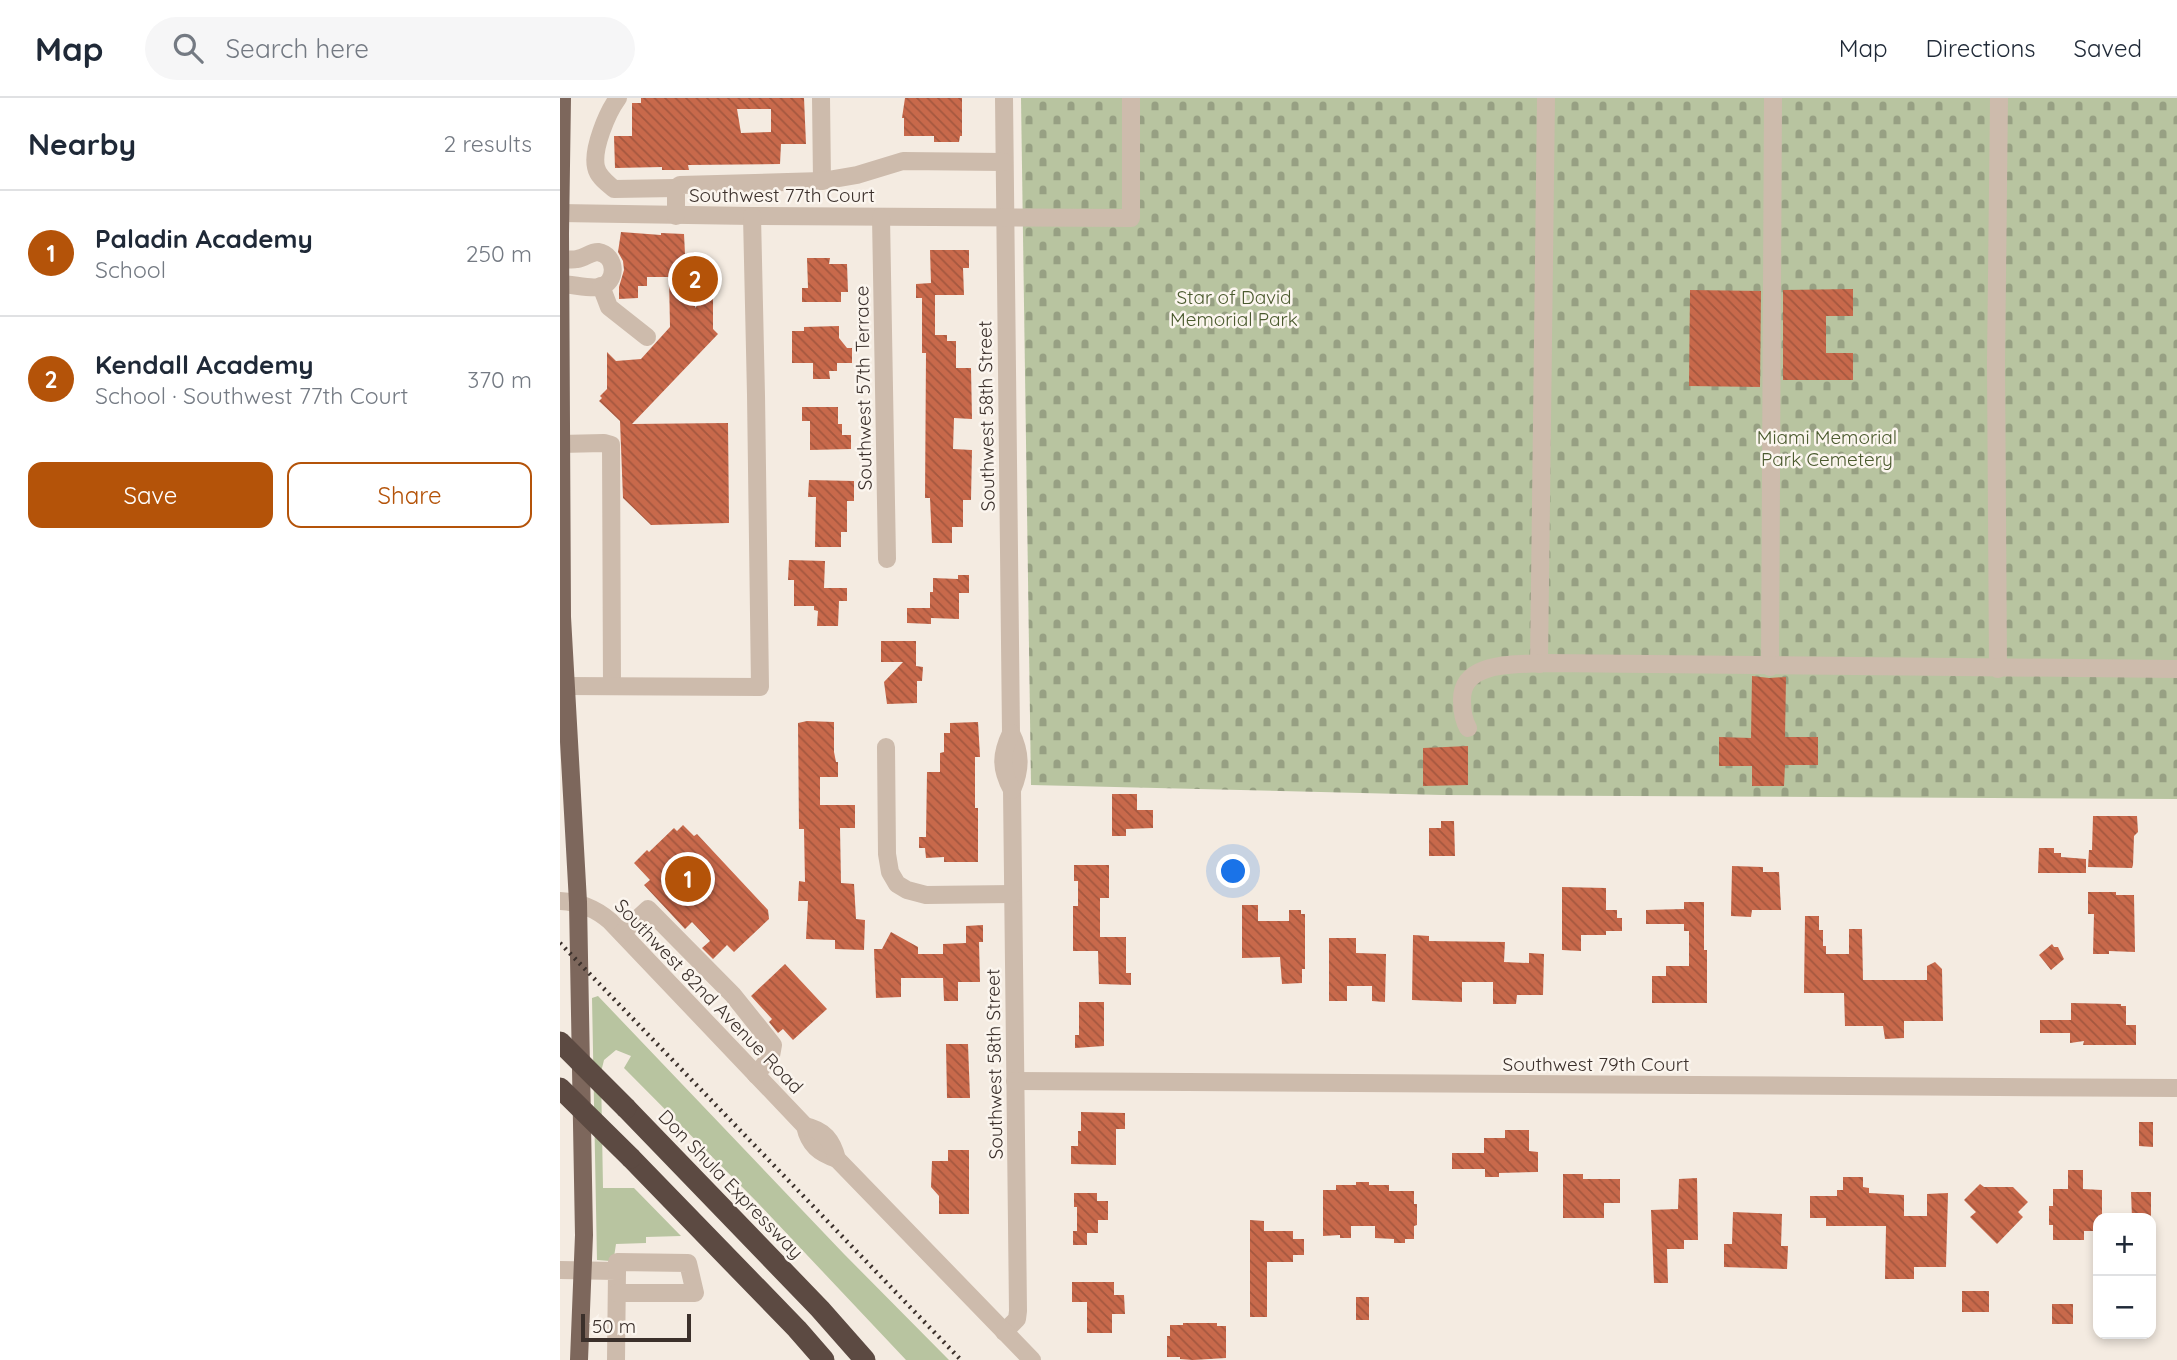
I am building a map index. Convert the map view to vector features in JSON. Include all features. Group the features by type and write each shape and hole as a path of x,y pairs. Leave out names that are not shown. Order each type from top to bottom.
{"highway":[{"name":"Don Shula Expressway","path":"560,1042 820,1309 866,1360"},
{"path":"560,1088 797,1329 824,1360"}],"main road":[{"path":"562,98 562,617 569,901 583,1270 579,1360"}],"street":[{"path":"618,98 612,106 596,150 596,169 614,189 676,188 680,184 822,181 857,175 903,161 1004,162"},
{"path":"821,98 822,181"},
{"name":"Southwest 58th Street","path":"1004,98 1011,733 1002,759 1004,775 1012,790 1018,1311 1017,1319 1004,1332"},
{"name":"Southwest 77th Court","path":"560,213 1131,218 1131,98"},
{"path":"1539,664 1546,98"},
{"path":"1770,667 1773,98"},
{"path":"1998,669 1996,363 1999,98"},
{"path":"676,188 676,216"},
{"path":"565,686 760,687 752,216"},
{"name":"Southwest 57th Terrace","path":"881,217 887,559"},
{"path":"561,259 579,259 594,252 606,255 614,270 610,280 601,286 561,284"},
{"path":"601,286 609,307 647,337"},
{"path":"560,444 611,445 612,686"},
{"path":"1468,728 1464,721 1463,686 1473,674 1506,666 1539,664 2177,670"},
{"path":"886,747 887,854 890,872 897,884 926,895 1013,894"},
{"name":"Southwest 82nd Avenue Road","path":"569,901 601,914 622,933 805,1126 807,1136 815,1148 837,1159 1031,1360"},
{"path":"622,933 648,909 725,986 774,1045 771,1056 756,1075"},
{"name":"Southwest 79th Court","path":"1016,1081 2177,1088"},
{"path":"615,1360 617,1262 688,1263 695,1293 617,1293"},
{"path":"560,1270 617,1271"}],"green space":[{"name":"Miami Memorial Park Cemetery","path":"1021,98 2177,98 2177,799 1442,795 1031,785"},
{"path":"598,996 949,1360 906,1360 757,1202 624,1068 631,1056 616,1050 604,1060 601,1072 603,1188 634,1188 681,1236 646,1237 646,1243 616,1244 614,1257 610,1261 597,1260 592,998"}],"building":[{"path":"641,98 804,98 806,144 781,144 780,164 688,165 689,170 662,170 662,167 615,168 614,136 632,136 632,103 641,103","holes":["737,109 771,109 771,132 741,133"]},
{"path":"905,98 962,98 962,136 959,142 934,142 934,136 904,136 902,118"},
{"path":"621,232 684,234 685,254 694,252 695,308 713,289 713,329 718,334 632,424 728,423 729,523 651,525 623,498 620,421 599,401 607,389 607,352 616,361 641,359 670,327 669,277 647,277 647,286 638,286 638,298 619,299 624,270 618,252"},
{"path":"930,250 969,250 969,268 963,268 964,295 935,295 935,335 947,335 947,341 956,341 956,368 971,368 972,419 954,418 953,449 972,450 971,500 963,500 963,527 952,527 952,543 932,543 930,498 925,498 926,353 922,353 922,298 916,298 916,284 931,283"},
{"path":"807,258 830,258 829,264 847,264 848,292 841,292 841,302 802,302 802,288 808,288"},
{"path":"1853,289 1853,316 1826,316 1826,353 1853,353 1853,380 1783,380 1783,290"},
{"path":"1690,290 1761,291 1760,387 1689,386"},
{"path":"839,326 839,338 847,348 852,348 852,363 837,363 837,371 829,371 830,379 813,379 813,363 792,363 792,331 804,331 804,327"},
{"path":"802,407 838,407 838,424 842,424 842,435 851,435 851,449 810,450 810,421 802,421"},
{"path":"809,480 854,481 854,501 847,501 847,532 841,532 841,547 815,547 816,497 808,497"},
{"path":"789,560 825,561 824,588 847,588 847,601 839,601 838,626 817,626 818,611 814,610 814,606 794,606 794,580 788,580"},
{"path":"958,575 969,575 969,593 959,593 959,619 931,618 931,624 907,623 907,608 930,608 933,578 958,579"},
{"path":"881,641 916,641 916,666 923,667 922,681 917,681 917,703 887,704 884,682 903,662 881,662"},
{"path":"1752,676 1786,677 1785,737 1818,737 1818,765 1785,765 1784,786 1752,786 1752,766 1719,766 1719,737 1751,738"},
{"path":"834,722 834,752 838,762 838,777 820,777 820,805 855,805 855,828 840,828 841,883 854,884 856,919 865,920 864,950 835,949 835,940 806,939 808,901 798,901 799,881 805,882 804,829 799,829 798,723"},
{"path":"978,722 980,757 975,757 975,808 978,808 978,862 944,862 944,857 926,858 925,848 919,848 919,837 926,837 927,772 940,772 944,733 950,733 950,723"},
{"path":"1468,746 1468,785 1423,786 1423,748"},
{"path":"1112,794 1137,794 1137,810 1153,810 1153,828 1126,829 1126,836 1112,836"},
{"path":"2093,816 2137,816 2138,832 2134,836 2132,868 2088,867 2089,850 2092,850"},
{"path":"1441,821 1454,821 1455,856 1429,856 1429,828 1441,828"},
{"path":"683,825 694,836 697,834 768,910 769,919 734,952 727,945 713,959 702,948 710,941 692,922 685,929 644,885 650,880 634,863 674,828 677,831"},
{"path":"2039,848 2054,848 2054,853 2061,853 2061,857 2086,859 2086,873 2038,873"},
{"path":"1074,865 1109,865 1109,898 1100,898 1100,937 1126,937 1126,973 1131,973 1131,985 1099,984 1098,951 1073,951 1073,906 1078,906 1078,881 1074,881"},
{"path":"1732,866 1763,867 1763,872 1779,872 1781,910 1752,910 1751,917 1731,916"},
{"path":"1562,887 1606,888 1606,910 1617,910 1617,918 1622,918 1622,931 1606,931 1606,935 1581,935 1581,951 1562,950"},
{"path":"2088,892 2134,895 2135,952 2109,951 2109,954 2093,954 2094,914 2088,914"},
{"path":"1684,902 1704,902 1707,1003 1652,1003 1652,976 1666,976 1666,966 1689,966 1689,931 1684,931 1684,924 1646,924 1646,910 1684,909"},
{"path":"1242,905 1258,905 1258,921 1289,921 1289,910 1301,910 1301,914 1305,914 1305,969 1302,969 1302,983 1282,984 1280,957 1242,958"},
{"path":"1805,916 1819,916 1819,930 1823,930 1826,954 1849,954 1849,929 1862,929 1863,980 1927,980 1927,966 1935,962 1942,969 1943,1021 1904,1021 1904,1038 1885,1039 1883,1026 1845,1026 1844,993 1804,993"},
{"path":"983,925 983,942 979,942 980,982 958,982 958,1001 944,1001 943,978 901,978 901,997 876,998 874,949 882,949 891,932 918,947 918,954 943,954 943,944 966,943 966,926"},
{"path":"1413,935 1429,936 1429,941 1505,942 1504,962 1529,963 1529,953 1544,954 1543,995 1517,995 1516,1004 1493,1004 1493,982 1462,982 1462,1002 1412,1000"},
{"path":"1329,938 1356,938 1356,953 1386,954 1385,1002 1372,1001 1372,986 1347,986 1347,1001 1329,1001"},
{"path":"2052,944 2058,947 2064,959 2051,970 2039,955"},
{"path":"785,964 827,1009 793,1040 783,1029 778,1033 769,1022 772,1019 751,996"},
{"path":"1079,1002 1104,1002 1104,1046 1075,1048 1075,1035 1079,1035"},
{"path":"2071,1003 2126,1006 2126,1025 2136,1025 2136,1045 2083,1045 2084,1041 2070,1043 2070,1033 2040,1033 2040,1020 2071,1020"},
{"path":"946,1044 968,1044 970,1098 947,1098"},
{"path":"1081,1112 1125,1113 1125,1129 1116,1129 1116,1165 1071,1164 1071,1146 1078,1146 1078,1131 1081,1131"},
{"path":"2139,1122 2153,1122 2153,1147 2139,1146"},
{"path":"1505,1130 1529,1130 1529,1151 1538,1152 1538,1172 1499,1173 1499,1177 1485,1177 1485,1169 1452,1169 1452,1153 1484,1153 1484,1138 1505,1138"},
{"path":"948,1150 969,1150 969,1214 939,1214 939,1196 931,1187 932,1161 948,1161"},
{"path":"2068,1170 2083,1170 2083,1189 2102,1190 2102,1213 2093,1213 2093,1231 2084,1231 2084,1240 2053,1240 2053,1225 2049,1225 2049,1206 2053,1206 2053,1189 2068,1189"},
{"path":"1563,1174 1583,1174 1583,1179 1620,1179 1620,1203 1604,1203 1604,1218 1563,1218"},
{"path":"1843,1177 1863,1177 1863,1187 1869,1188 1869,1193 1904,1195 1904,1216 1927,1216 1927,1194 1948,1193 1946,1267 1914,1267 1914,1279 1885,1279 1886,1226 1826,1226 1826,1218 1810,1218 1810,1196 1837,1196 1837,1190 1843,1190"},
{"path":"1697,1178 1698,1240 1684,1240 1684,1249 1667,1249 1668,1283 1654,1283 1651,1210 1678,1209 1679,1179"},
{"path":"1356,1182 1389,1185 1389,1191 1414,1191 1417,1225 1414,1226 1414,1239 1405,1239 1405,1243 1394,1243 1394,1239 1375,1238 1375,1226 1351,1226 1351,1238 1340,1238 1340,1235 1323,1236 1323,1190 1336,1190 1336,1185 1356,1185"},
{"path":"1980,1184 1984,1187 2013,1187 2028,1202 2018,1212 2023,1217 1997,1244 1970,1217 1976,1212 1964,1200"},
{"path":"2131,1192 2151,1192 2151,1213 2132,1213"},
{"path":"1074,1193 1097,1193 1097,1201 1108,1201 1108,1220 1098,1220 1098,1233 1087,1233 1087,1245 1073,1245 1073,1231 1077,1231"},
{"path":"1733,1212 1782,1214 1781,1246 1788,1246 1787,1269 1724,1267 1724,1244 1732,1244"},
{"path":"1250,1220 1264,1221 1264,1231 1293,1231 1293,1239 1304,1239 1304,1255 1293,1255 1293,1262 1267,1262 1267,1317 1250,1317"},
{"path":"1072,1282 1114,1282 1114,1295 1124,1295 1125,1314 1112,1314 1112,1333 1087,1333 1087,1302 1072,1302"},
{"path":"1962,1291 1989,1291 1989,1312 1962,1312"},
{"path":"1356,1297 1369,1297 1369,1320 1356,1320"},
{"path":"2052,1304 2073,1304 2073,1324 2052,1324"},
{"path":"1217,1323 1217,1326 1226,1326 1226,1358 1193,1360 1167,1357 1170,1325"}],"railway":[{"path":"560,943 961,1360"}],"place":[{"name":"Kendall Academy","path":"695,279"},
{"name":"Paladin Academy","path":"688,879"}],"park label":[{"name":"Star of David Memorial Park","path":"1234,308"}]}
